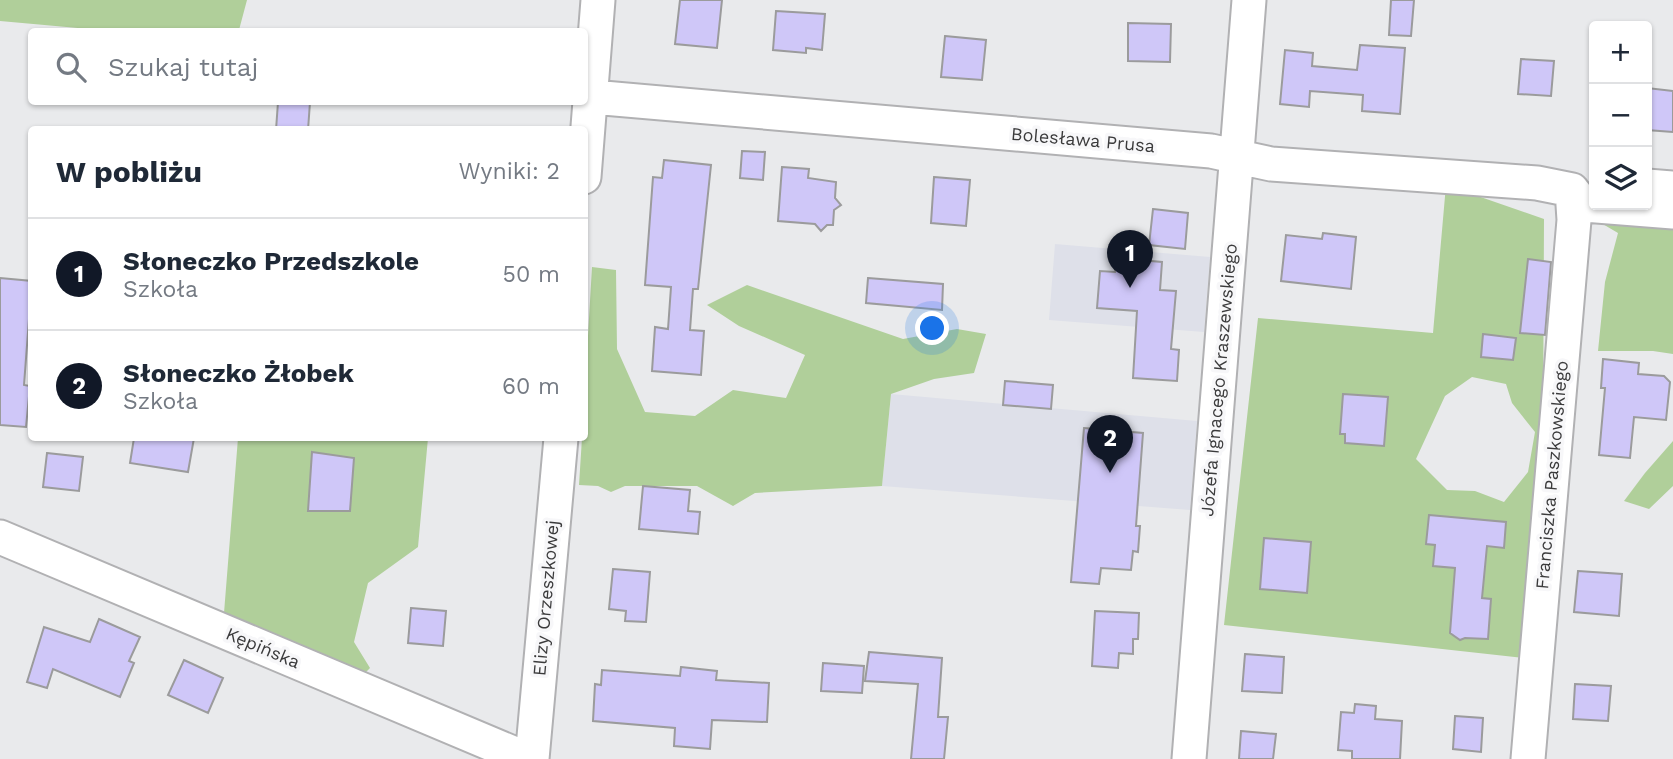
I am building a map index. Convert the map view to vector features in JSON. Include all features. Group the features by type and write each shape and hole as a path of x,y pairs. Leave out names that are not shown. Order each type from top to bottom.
{"street":[{"path":"588,137 598,0"},
{"name":"Józefa Ignacego Kraszewskiego","path":"1189,759 1249,0"},
{"name":"Bolesława Prusa","path":"592,97 1212,151 1271,164 1583,186 1584,205 1673,212"},
{"name":"Franciszka Paszkowskiego","path":"1528,759 1573,234 1583,186"},
{"path":"1652,186 1673,188"},
{"name":"Elizy Orzeszkowej","path":"529,759 561,441"},
{"name":"Kępińska","path":"0,537 529,759"}],"shaded area":[{"path":"1055,244 1210,257 1204,332 1049,320"},
{"path":"891,394 1197,421 1190,510 882,486"}],"green space":[{"path":"0,0 247,0 240,28 78,28 0,21"},
{"path":"1446,185 1544,219 1542,660 1224,625 1258,318 1433,333","holes":["1472,377 1506,384 1512,403 1535,432 1528,472 1504,502 1475,491 1447,490 1416,459 1445,396"]},
{"path":"1601,223 1673,229 1673,354 1653,351 1598,351 1605,282 1618,233"},
{"path":"592,267 616,270 617,349 645,412 695,416 733,390 786,398 805,355 739,326 707,305 747,285 903,339 957,329 986,334 974,373 934,379 891,394 882,486 755,493 733,506 697,486 625,486 611,492 598,486 579,485 582,441 588,441 588,336"},
{"path":"238,441 428,441 418,547 368,583 354,642 370,668 359,679 224,613"},
{"path":"1673,441 1673,486 1649,509 1624,501 1645,473"}],"building":[{"path":"680,0 722,0 717,48 675,44"},
{"path":"1391,0 1414,0 1411,36 1389,35"},
{"path":"776,11 825,14 822,50 806,48 806,53 773,50"},
{"path":"1128,23 1171,24 1170,62 1128,61"},
{"path":"945,36 986,40 982,80 941,77"},
{"path":"1360,45 1405,48 1400,114 1362,111 1363,95 1310,91 1309,107 1280,104 1285,50 1313,53 1312,66 1357,70"},
{"path":"1521,59 1554,61 1551,96 1518,94"},
{"path":"1652,89 1673,91 1673,132 1652,130"},
{"path":"278,105 310,105 308,126 276,126"},
{"path":"742,151 765,152 763,180 740,178"},
{"path":"664,160 711,165 698,289 693,289 690,330 704,331 701,375 652,371 655,327 668,329 671,287 645,285 653,177 662,178"},
{"path":"782,167 809,169 808,178 836,182 835,198 841,205 834,210 833,225 827,225 821,231 815,224 778,221"},
{"path":"934,177 970,180 966,226 931,223"},
{"path":"1153,209 1188,213 1185,249 1149,245"},
{"path":"1323,233 1356,237 1351,289 1281,281 1286,235 1322,239"},
{"path":"1116,258 1162,262 1160,290 1176,291 1171,349 1179,350 1177,381 1133,378 1137,311 1097,308 1100,271 1115,272"},
{"path":"1528,259 1551,262 1545,335 1520,333"},
{"path":"0,278 28,281 24,385 28,386 26,427 0,425"},
{"path":"868,278 943,284 942,310 866,303"},
{"path":"1483,334 1516,338 1513,360 1481,357"},
{"path":"1603,359 1639,363 1638,374 1664,376 1670,382 1666,420 1634,417 1630,458 1599,455 1605,388 1601,388"},
{"path":"1005,381 1053,385 1051,409 1003,405"},
{"path":"1343,394 1388,397 1384,446 1345,443 1345,434 1340,434"},
{"path":"1084,428 1143,433 1136,526 1140,526 1138,552 1133,551 1131,570 1101,568 1099,584 1071,582"},
{"path":"134,441 193,441 188,472 130,463"},
{"path":"312,452 354,458 350,511 308,511"},
{"path":"47,453 83,457 79,491 43,487"},
{"path":"643,486 690,490 688,511 700,512 698,534 639,529"},
{"path":"1429,515 1506,522 1504,548 1487,546 1482,598 1491,599 1488,639 1460,640 1450,633 1455,568 1433,566 1435,545 1426,544"},
{"path":"1264,538 1311,542 1307,593 1260,589"},
{"path":"613,569 650,572 646,622 625,621 626,611 609,609"},
{"path":"1578,571 1622,574 1619,616 1574,612"},
{"path":"411,608 446,611 443,646 408,643"},
{"path":"1095,611 1139,613 1138,639 1133,639 1133,654 1119,653 1118,668 1092,666"},
{"path":"99,619 140,637 129,661 134,663 120,697 53,669 47,688 27,682 44,627 90,642"},
{"path":"869,652 942,658 938,717 948,717 944,759 911,759 918,684 865,681"},
{"path":"1245,654 1284,657 1282,693 1242,691"},
{"path":"184,660 223,678 208,713 168,695"},
{"path":"823,663 864,666 862,693 821,691"},
{"path":"681,667 717,671 716,680 769,683 767,722 712,720 710,749 674,746 675,728 593,721 595,684 601,685 602,670 680,676"},
{"path":"1575,684 1611,686 1608,721 1573,719"},
{"path":"1355,704 1376,706 1375,719 1402,721 1400,759 1352,759 1352,751 1338,750 1341,712 1354,713"},
{"path":"1455,716 1483,718 1481,752 1453,749"},
{"path":"1241,731 1276,734 1273,759 1239,759"}],"place":[{"name":"Słoneczko Przedszkole","path":"1130,288"},
{"name":"Słoneczko Żłobek","path":"1110,473"}]}
